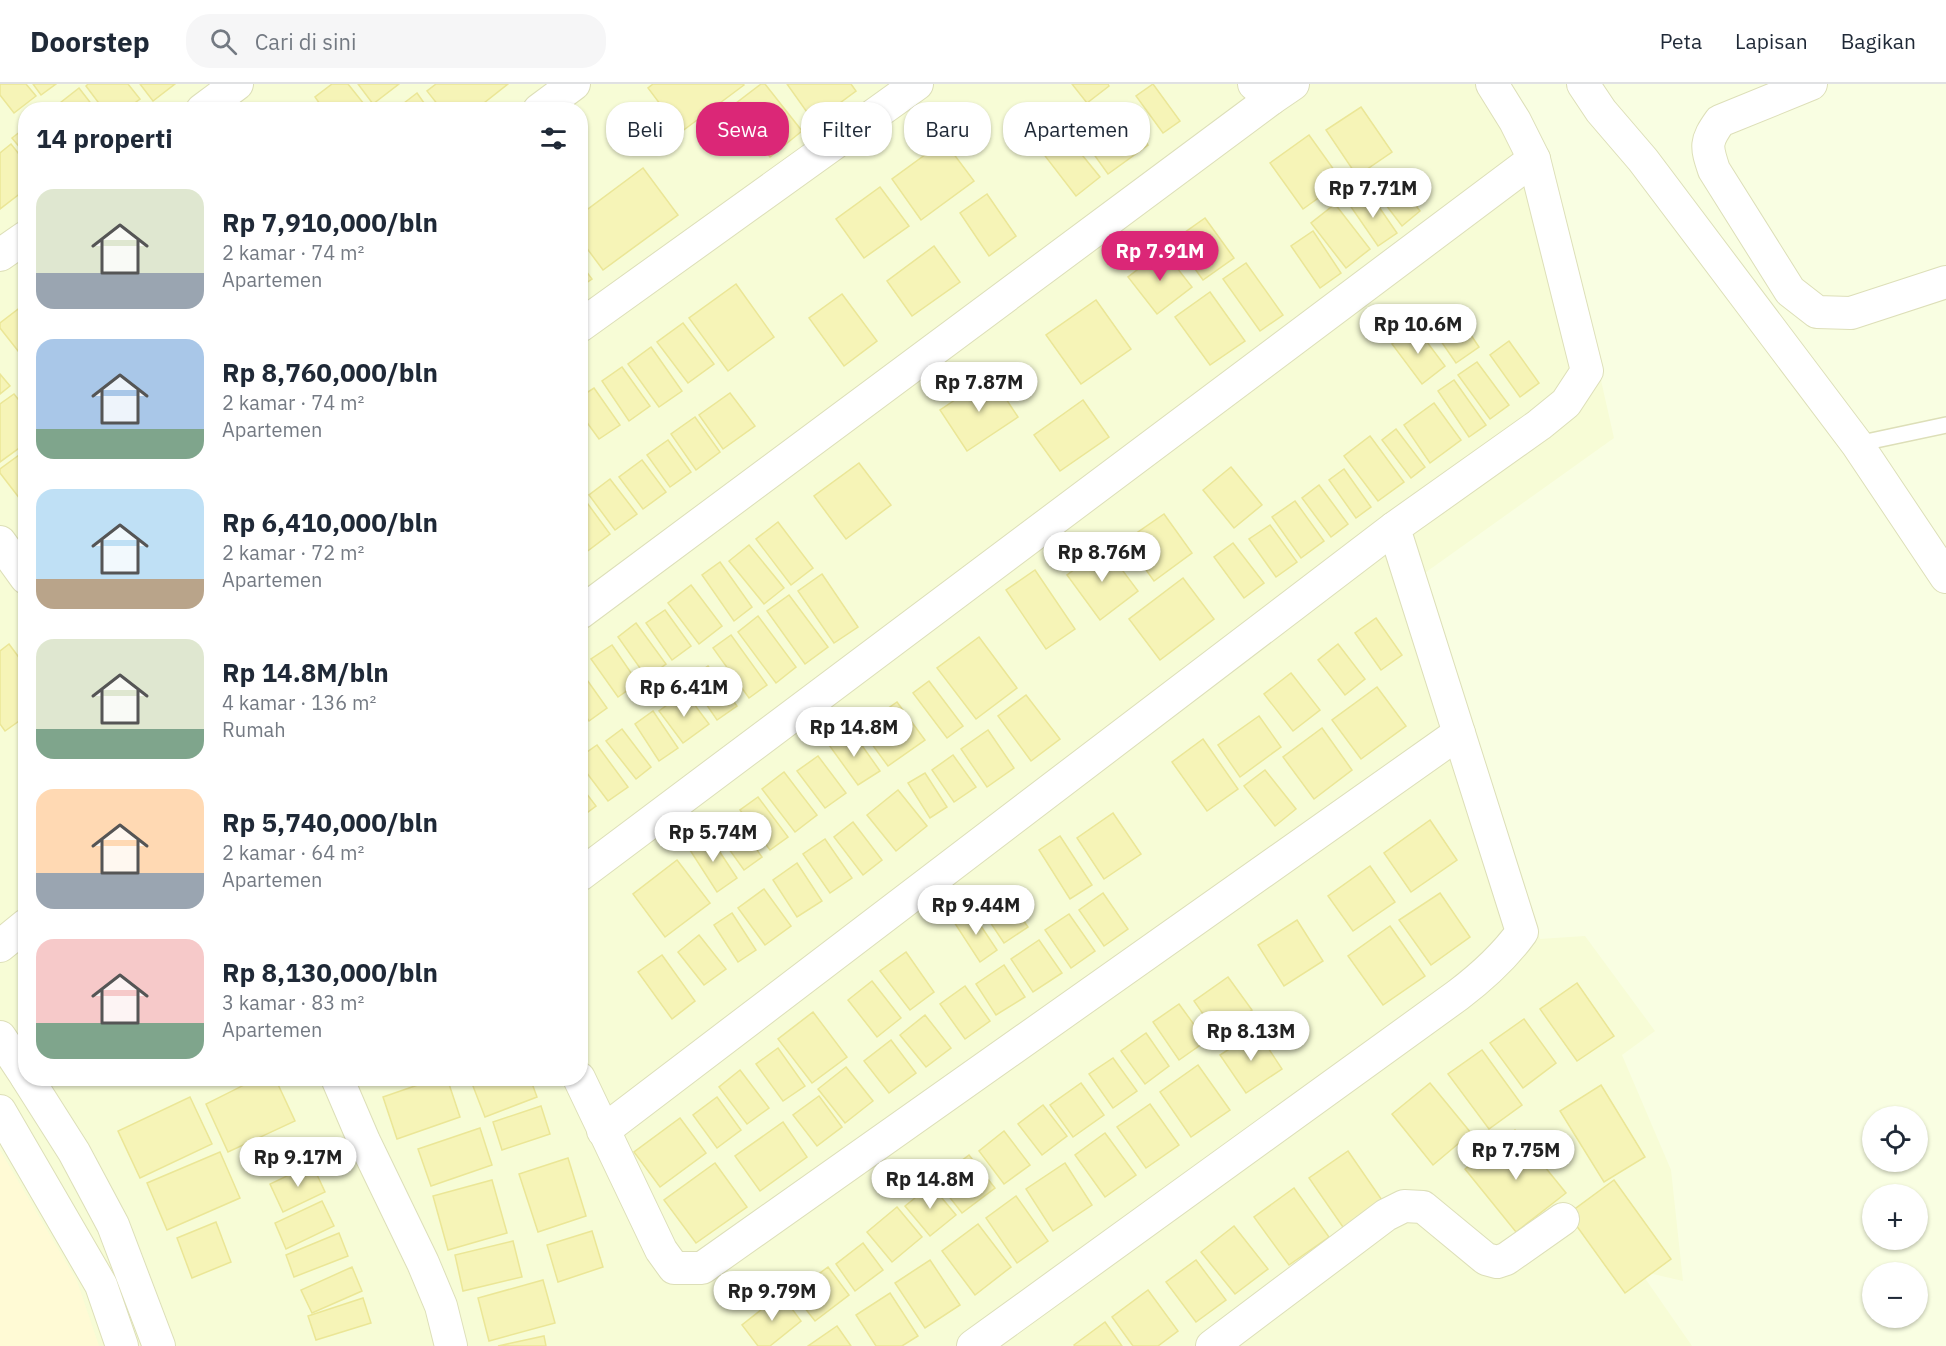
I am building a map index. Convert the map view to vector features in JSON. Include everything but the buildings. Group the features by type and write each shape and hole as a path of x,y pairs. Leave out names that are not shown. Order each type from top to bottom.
{"street":[{"path":"213,102 237,84"},
{"path":"550,102 574,84"},
{"path":"588,320 917,84"},
{"path":"603,1131 1394,528 1539,425 1566,403 1587,371 1534,159 1515,121 1492,84"},
{"path":"1583,84 1601,111 1650,170 1857,444 1946,577"},
{"path":"1810,84 1720,121 1710,134 1707,150 1714,170 1790,291 1817,312 1851,313 1946,282"},
{"path":"588,607 1272,89"},
{"path":"588,869 1534,159"},
{"path":"0,255 18,243"},
{"path":"973,1346 1458,995 1487,973 1509,951 1522,932 1394,528"},
{"path":"0,542 18,567"},
{"path":"583,1086 661,1250 674,1268 702,1268 1459,733"},
{"path":"0,946 18,931"},
{"path":"0,1036 18,1064"},
{"path":"32,1086 74,1152 113,1225 159,1346"},
{"path":"341,1086 364,1141 423,1263 441,1306 451,1346"},
{"path":"0,1111 101,1285 117,1325 122,1346"},
{"path":"1212,1346 1386,1215 1404,1206 1423,1207 1486,1259 1497,1262 1506,1259 1563,1220"}],"lane":[{"path":"1857,444 1946,425"}],"shaded area":[{"path":"0,84 1504,84 1550,154 1614,438 1422,575 1540,939 1585,936 1655,1031 1622,1055 1671,1170 1683,1281 1640,1271 1692,1346 0,1346"},
{"path":"0,1150 77,1281 99,1346 0,1346"}]}
